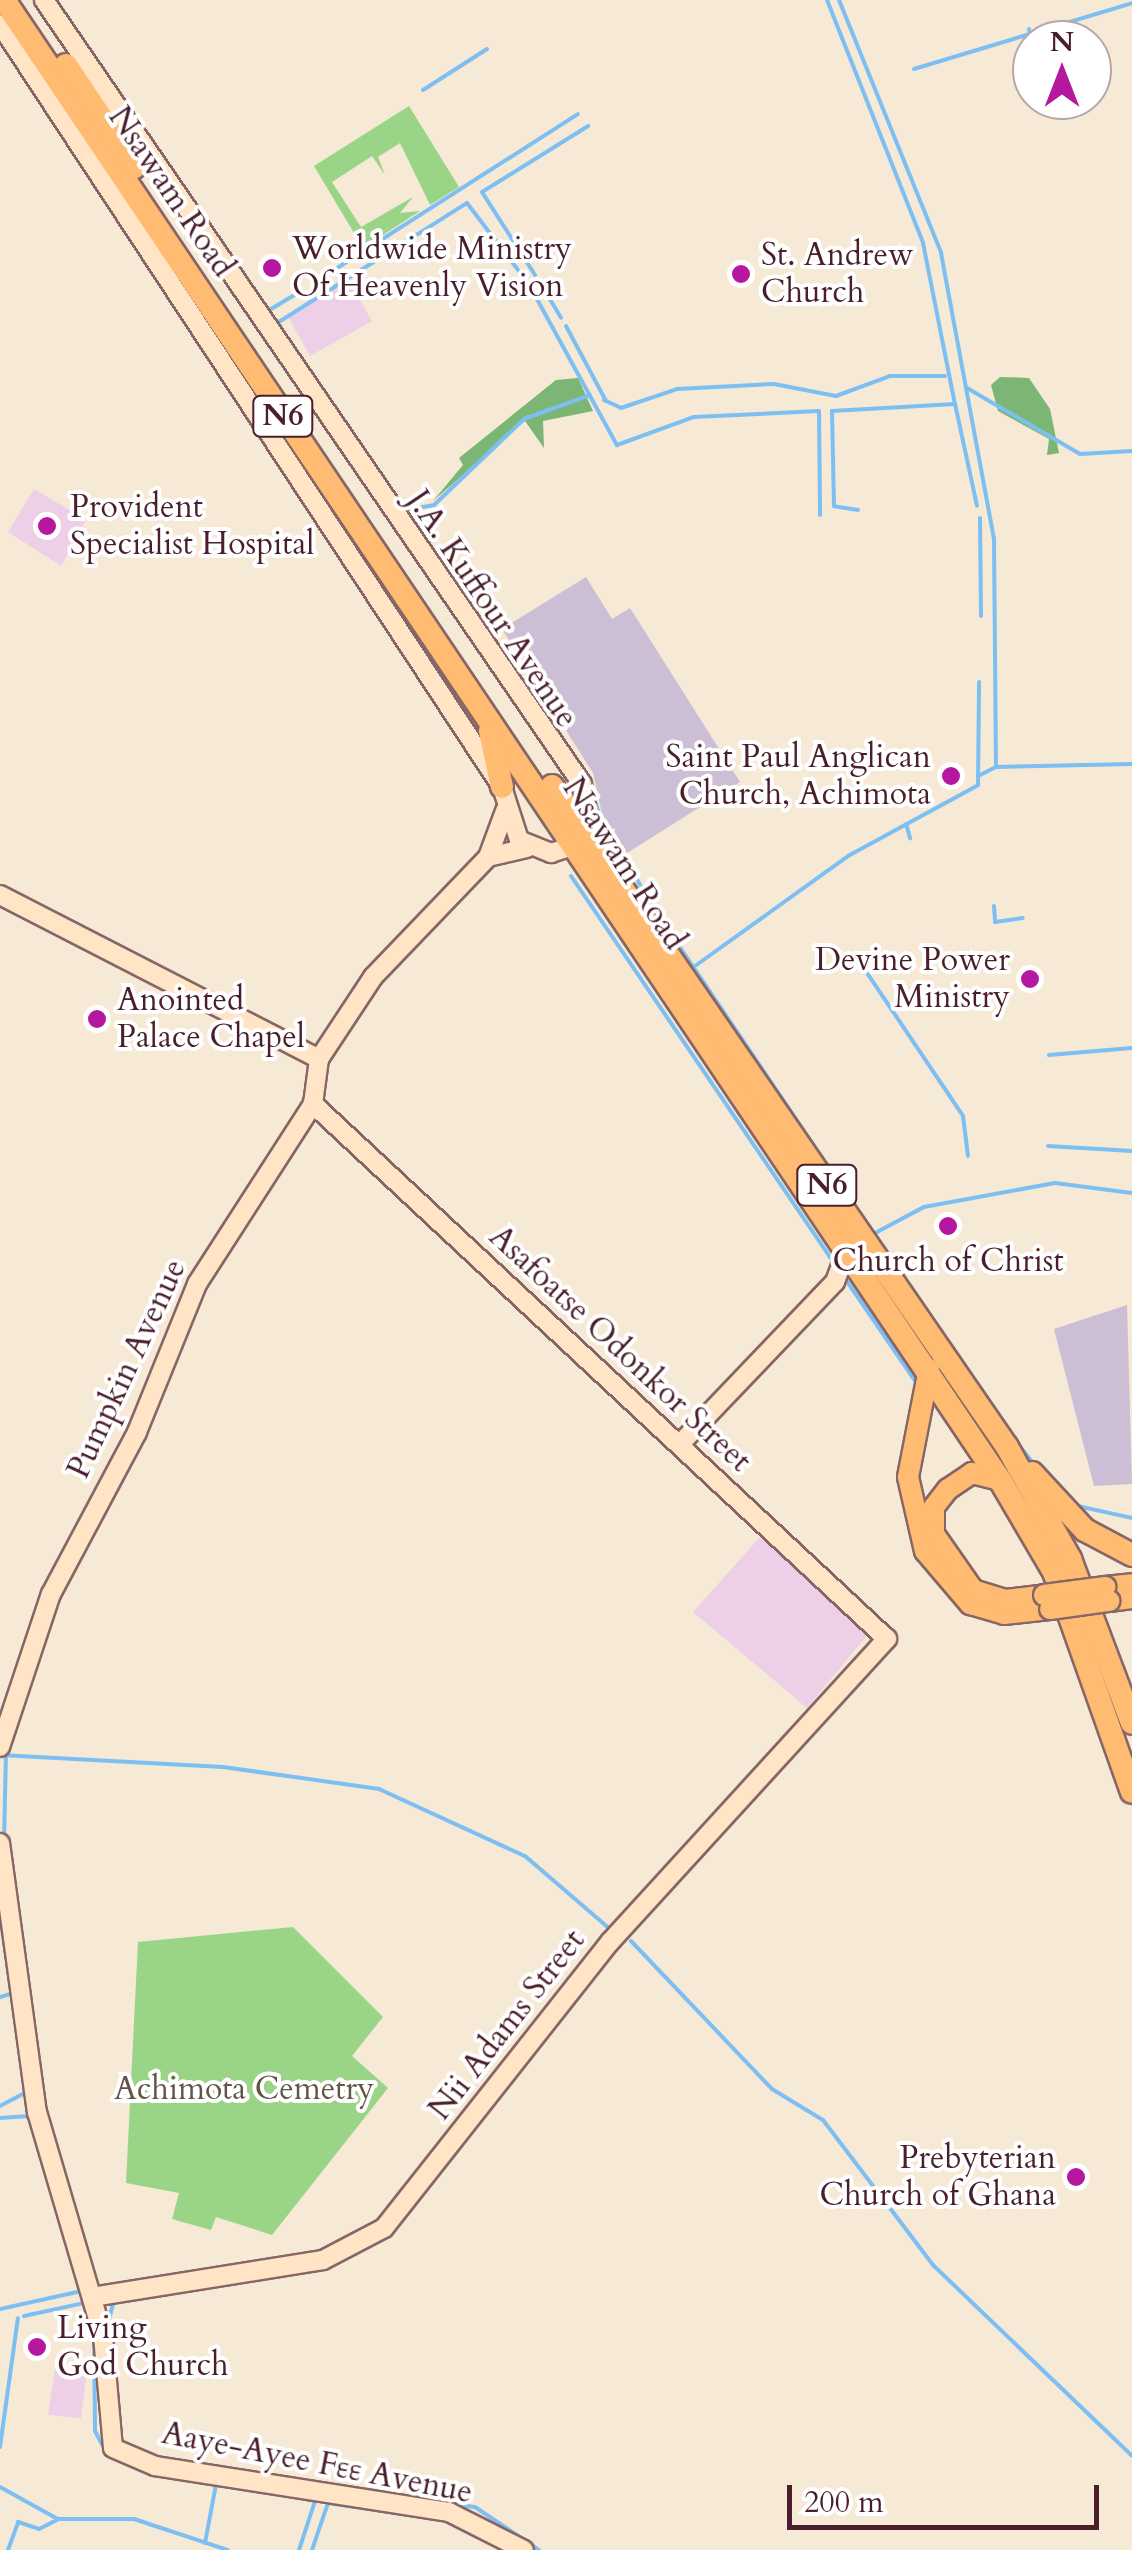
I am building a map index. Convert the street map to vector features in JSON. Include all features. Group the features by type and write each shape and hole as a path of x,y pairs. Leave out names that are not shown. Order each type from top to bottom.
{"highway":[{"name":"Nsawam Road","path":"4,0 481,704 589,875 845,1254 929,1368 1000,1480 1060,1588 1132,1792"},
{"name":"Nsawam Road","path":"22,0 566,839 648,922 1007,1447 1070,1560 1132,1723"},
{"path":"481,704 503,799"},
{"path":"1007,1447 1085,1530 1132,1554"}],"main road":[{"path":"929,1368 908,1477 925,1551 970,1604 1004,1614 1047,1602 1107,1594 1132,1584"},
{"path":"1000,1480 972,1473 948,1489 934,1507 934,1534 973,1590 1006,1600 1047,1602"},
{"path":"1107,1594 1132,1598"}],"street":[{"name":"J.A. Kuffour Avenue","path":"44,0 582,784 566,839"},
{"path":"0,24 503,799 566,839"},
{"path":"0,895 319,1058 373,977 488,856 503,799"},
{"path":"488,856 566,839"},
{"name":"Pumpkin Avenue","path":"0,1747 52,1594 136,1432 196,1284 313,1104 319,1058"},
{"name":"Asafoatse Odonkor Street","path":"313,1104 887,1639"},
{"path":"681,1443 826,1292 845,1254"},
{"path":"826,1292 868,1288"},
{"name":"Nii Adams Street","path":"92,2297 323,2260 384,2228 610,1942 887,1639"},
{"name":"Aaye-Ayee Fɛɛ Avenue","path":"0,1842 37,2112 92,2297 113,2448 155,2466 449,2512 524,2550"}],"shaded area":[{"path":"349,281 372,321 310,356 287,315"},
{"name":"Provident Specialist Hospital","path":"34,489 86,520 61,566 8,532"},
{"path":"586,577 612,619 630,608 740,782 627,853 602,814 593,773 502,629"},
{"path":"1127,1305 1132,1484 1094,1486 1054,1329"},
{"path":"760,1537 869,1633 807,1708 693,1612"},
{"path":"55,2369 87,2371 81,2418 48,2415"}],"green space":[{"path":"409,106 459,187 430,205 400,143 378,157 385,175 372,156 332,182 361,227 413,197 400,213 420,211 363,248 314,166"},
{"path":"1000,377 1029,378 1050,409 1059,453 1047,455 1049,439 998,411 991,385"},
{"path":"578,378 593,411 543,421 544,448 525,421 433,501 463,465 459,458 556,380"},
{"name":"Achimota Cemetry","path":"293,1927 383,2017 352,2056 388,2088 272,2235 216,2217 211,2230 172,2219 179,2193 126,2183 138,1942"}],"waterway":[{"path":"56,0 74,28"},
{"path":"827,0 923,243 955,404"},
{"path":"839,0 941,253 994,539 996,767"},
{"path":"914,69 1132,3"},
{"path":"423,90 487,49"},
{"path":"320,279 578,114"},
{"path":"535,275 482,192 588,126"},
{"path":"274,325 467,203 525,279"},
{"path":"542,286 561,318"},
{"path":"532,290 617,445 694,417 819,411 820,515"},
{"path":"266,312 299,292"},
{"path":"566,326 606,401"},
{"path":"604,400 621,408 677,389 774,384 836,396 890,376 945,376"},
{"path":"967,388 1080,454 1132,451"},
{"path":"410,509 434,505 524,419 590,395"},
{"path":"858,510 834,506 832,411 955,404 977,506"},
{"path":"980,518 981,616"},
{"path":"695,966 848,856 978,785 979,682"},
{"path":"978,776 996,767 1132,764"},
{"path":"589,782 602,823 665,925 887,1254"},
{"path":"906,824 910,838"},
{"path":"571,876 833,1261"},
{"path":"994,906 995,922 1023,918"},
{"path":"863,967 963,1116 968,1156"},
{"path":"1049,1055 1132,1048"},
{"path":"1048,1146 1132,1151"},
{"path":"877,1232 924,1207 1055,1183 1132,1193"},
{"path":"844,1277 918,1385"},
{"path":"1017,1443 1033,1463"},
{"path":"1073,1505 1132,1518"},
{"path":"0,1755 223,1767 379,1789 525,1856 610,1929"},
{"path":"4,1840 6,1755"},
{"path":"0,1915 24,2078"},
{"path":"631,1941 772,2089 823,2120 934,2266 1132,2456"},
{"path":"0,1997 10,1994"},
{"path":"0,2106 26,2092"},
{"path":"0,2118 30,2116"},
{"path":"46,2172 86,2305"},
{"path":"0,2309 77,2292"},
{"path":"108,2323 114,2301"},
{"path":"24,2316 84,2303"},
{"path":"0,2447 18,2318"},
{"path":"94,2331 95,2431 107,2454 138,2468"},
{"path":"205,2543 216,2484"},
{"path":"0,2487 58,2519 134,2519 228,2550"},
{"path":"290,2496 315,2501 299,2550"},
{"path":"433,2501 475,2507 539,2550"},
{"path":"312,2550 328,2503 417,2516"},
{"path":"8,2550 18,2522 39,2529 57,2520"}],"place":[{"name":"Worldwide Ministry Of Heavenly Vision","path":"272,268"},
{"name":"St. Andrew Church","path":"741,274"},
{"name":"Provident Specialist Hospital","path":"47,526"},
{"name":"Saint Paul Anglican Church, Achimota","path":"951,776"},
{"name":"Devine Power Ministry","path":"1030,979"},
{"name":"Anointed Palace Chapel","path":"97,1019"},
{"name":"Church of Christ","path":"948,1226"},
{"name":"Prebyterian Church of Ghana","path":"1076,2177"},
{"name":"Living God Church","path":"37,2347"}]}
